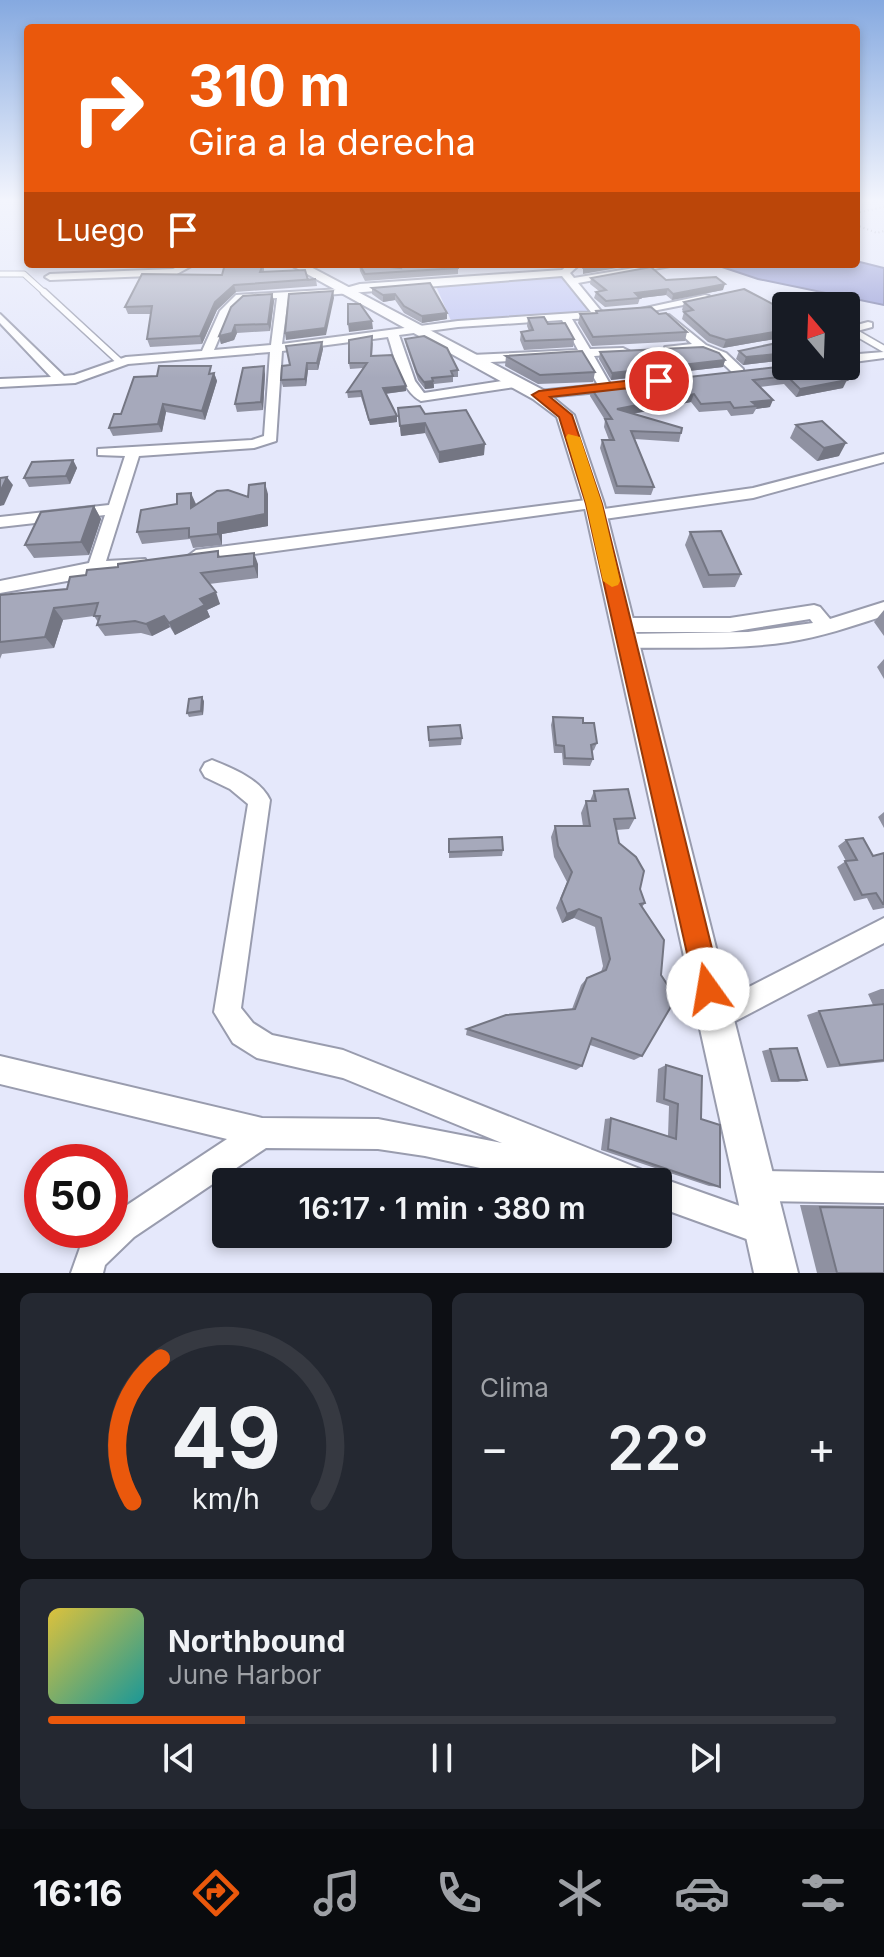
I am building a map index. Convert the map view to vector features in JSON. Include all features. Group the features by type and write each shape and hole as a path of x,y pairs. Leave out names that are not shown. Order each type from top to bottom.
{"main road":[{"path":"302,268 527,389 565,415 595,510 776,1273"}],"street":[{"path":"50,277 175,272 182,268"},
{"path":"569,277 573,268"},
{"path":"206,356 225,311 240,297 343,292 360,287 569,277 643,268"},
{"path":"569,277 599,315"},
{"path":"103,452 254,444 271,438 276,348 283,295"},
{"path":"0,383 84,377 120,362 206,356 420,332 458,324 659,309 713,297"},
{"path":"659,309 702,347"},
{"path":"0,317 61,380"},
{"path":"566,318 606,388"},
{"path":"860,327 868,325"},
{"path":"393,335 409,381 421,397 636,384"},
{"path":"659,349 702,347 728,354 745,371 724,373"},
{"path":"472,359 630,351"},
{"path":"860,356 884,352"},
{"path":"96,568 133,452"},
{"path":"0,587 96,568 753,493 884,458"},
{"path":"0,522 115,509"},
{"path":"624,633 827,627 884,609"},
{"path":"212,770 238,782 259,800 227,1012 243,1033 267,1048 343,1064 599,1168"},
{"path":"715,1018 884,930"},
{"path":"0,1070 262,1133 378,1134 547,1168"},
{"path":"87,1273 92,1256 123,1226 262,1133"},
{"path":"755,1186 884,1188"},
{"path":"672,1197 766,1230"}],"lane":[{"path":"0,274 24,274 120,362"},
{"path":"860,337 884,352"}],"shaded area":[{"path":"860,262 884,268 884,305 860,300 860,292 821,292 758,279 725,268 860,268"},
{"path":"561,274 593,311 452,323 435,284"}],"building":[{"path":"224,268 262,268 260,272 305,270 308,280 234,285 215,302 200,336 147,339 152,306 125,307 142,274 222,275"},
{"path":"361,268 458,268 365,274"},
{"path":"652,268 666,280 716,277 725,284 673,294 668,289 635,293 640,298 606,301 596,292 606,290 591,278"},
{"path":"430,283 447,313 422,316 404,306 395,294 383,295 372,288"},
{"path":"744,289 772,304 772,332 726,340 710,335 684,312 693,310 684,302"},
{"path":"333,291 325,328 285,333 289,294"},
{"path":"272,294 268,324 235,325 232,333 219,336 231,307 243,296"},
{"path":"348,304 360,304 372,321 348,324"},
{"path":"651,307 659,314 666,313 687,332 593,337 580,314 596,311"},
{"path":"544,317 548,324 565,323 574,339 525,341 521,332 533,330 528,318"},
{"path":"372,336 371,356 392,355 406,386 383,388 397,416 369,420 361,391 347,392 367,363 349,363 349,340"},
{"path":"424,336 447,348 458,370 451,371 453,376 424,382 417,373 405,339"},
{"path":"322,342 317,363 307,363 305,379 281,380 282,366 290,365 286,346"},
{"path":"772,344 772,354 746,357 739,351"},
{"path":"703,347 719,353 725,360 612,373 600,352"},
{"path":"582,351 595,372 540,375 506,356"},
{"path":"159,366 211,366 209,374 214,373 202,411 163,404 158,424 109,428 114,414 121,414 134,377 157,376"},
{"path":"264,366 261,402 235,404 243,368"},
{"path":"772,368 772,378 753,380 773,400 752,402 757,406 734,408 730,402 701,404 694,394 617,409 682,428 681,433 631,431 654,487 617,486 602,440 614,440 605,419 612,419 591,388"},
{"path":"791,380 847,380 800,389"},
{"path":"420,406 425,414 466,410 485,444 439,452 425,423 400,426 398,408"},
{"path":"822,421 846,443 824,448 796,425"},
{"path":"73,460 66,476 24,478 32,462"},
{"path":"7,477 0,492 0,478"},
{"path":"265,483 265,514 218,523 218,534 189,537 189,528 137,532 141,510 177,504 177,494 191,493 191,508 217,491 228,490 248,497 249,485"},
{"path":"94,506 81,542 25,545 41,512"},
{"path":"721,531 741,574 709,575 690,532"},
{"path":"218,551 218,557 254,553 254,566 201,573 216,592 200,599 205,605 169,623 164,616 146,624 135,621 97,625 100,616 94,616 98,603 54,608 45,637 0,642 0,595 67,589 70,577 86,575 87,570"},
{"path":"202,697 201,711 187,713 189,699"},
{"path":"553,717 583,718 583,723 594,723 597,743 591,745 593,759 565,758 564,746 556,745"},
{"path":"460,725 462,738 429,740 428,727"},
{"path":"628,789 635,818 614,819 619,843 636,857 644,871 640,889 645,903 640,904 664,940 661,975 676,998 642,1056 592,1038 582,1066 467,1029 506,1015 575,1009 587,978 606,970 610,959 601,918 579,909 567,914 561,899 572,872 558,846 555,826 590,826 586,801 596,801 594,791"},
{"path":"502,837 503,850 449,852 449,839"},
{"path":"863,838 873,856 884,853 884,904 876,893 862,895 845,861 857,860 846,840"},
{"path":"884,1004 884,1060 840,1065 819,1011"},
{"path":"797,1048 807,1080 779,1080 770,1049"},
{"path":"666,1065 702,1076 701,1119 720,1125 720,1187 672,1171 672,1168 608,1149 611,1118 676,1139 678,1104 664,1099"},
{"path":"820,1207 884,1208 884,1273 837,1273"}],"slow traffic":[{"path":"573,437 594,504 612,581"}],"route":[{"path":"659,381 539,395 560,408 565,415 594,504 708,989"}]}
